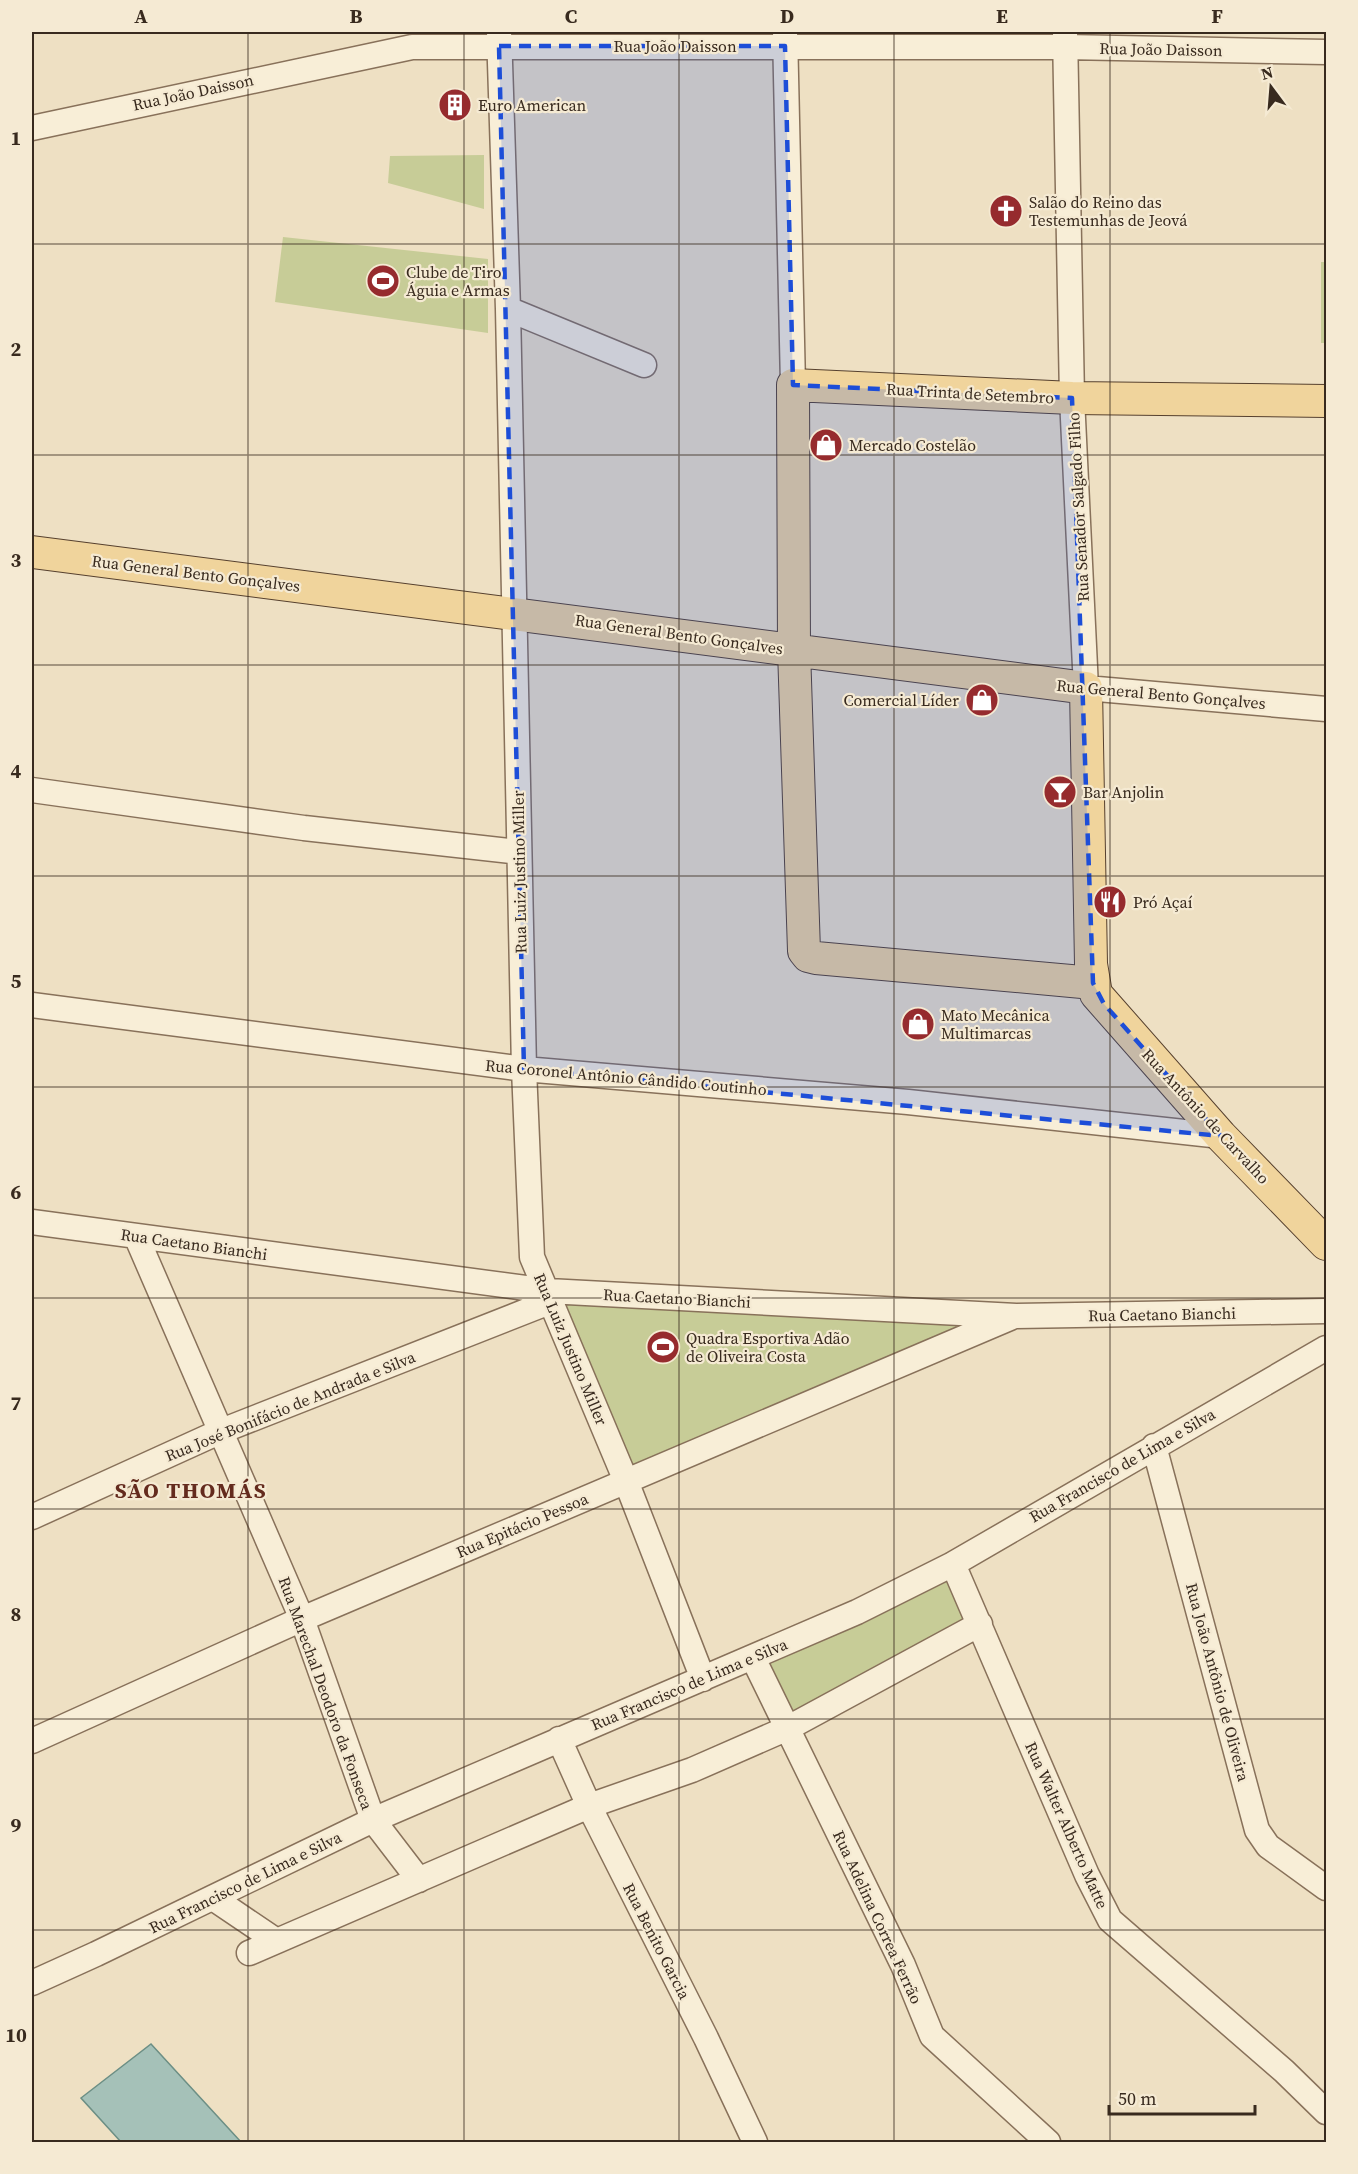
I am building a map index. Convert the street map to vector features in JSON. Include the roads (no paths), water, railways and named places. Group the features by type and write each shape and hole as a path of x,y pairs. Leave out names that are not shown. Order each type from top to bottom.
{"main road":[{"name":"Rua Trinta de Setembro","path":"793,385 1072,398 1326,401"},
{"path":"793,385 794,650 802,939 807,955 1093,983"},
{"name":"Rua General Bento Gonçalves","path":"32,552 1086,688"},
{"name":"Rua Senador Salgado Filho","path":"1086,688 1093,983"},
{"name":"Rua Antônio de Carvalho","path":"1093,983 1104,1004 1221,1136 1326,1244"}],"street":[{"name":"Rua João Daisson","path":"32,128 412,47 499,39 1065,39 1326,52"},
{"name":"Rua Luiz Justino Miller","path":"499,39 508,309 524,1069 532,1257 626,1481 703,1678"},
{"path":"785,39 793,385"},
{"name":"Rua Senador Salgado Filho","path":"1065,39 1072,398 1086,688"},
{"path":"508,309 644,365"},
{"name":"Rua General Bento Gonçalves","path":"1086,688 1326,709"},
{"path":"32,790 304,828 519,852"},
{"name":"Rua Coronel Antônio Cândido Coutinho","path":"32,1005 524,1069 908,1102 1221,1136"},
{"name":"Rua Caetano Bianchi","path":"32,1222 550,1296 1016,1316 1326,1311"},
{"name":"Rua Marechal Deodoro da Fonseca","path":"136,1236 302,1619 373,1820 419,1880"},
{"name":"Rua José Bonifácio de Andrada e Silva","path":"32,1518 219,1432 550,1296"},
{"name":"Rua Epitácio Pessoa","path":"32,1741 302,1619 1016,1316"},
{"name":"Rua Francisco de Lima e Silva","path":"32,1983 373,1820 857,1612 953,1564 1326,1348"},
{"name":"Rua João Antônio de Oliveira","path":"1154,1446 1257,1830 1268,1846 1326,1888"},
{"name":"Rua Walter Alberto Matte","path":"953,1564 1087,1875 1110,1920 1284,2072 1326,2112"},
{"path":"249,1953 589,1806 692,1770 788,1728 980,1624"},
{"name":"Rua Adelina Correa Ferrão","path":"753,1658 903,1965 932,2036 1048,2142"},
{"name":"Rua Benito Garcia","path":"559,1739 589,1806 706,2038 755,2142"},
{"path":"213,1898 275,1940"}],"water":[{"path":"151,2044 241,2142 121,2142 81,2098"}],"place":[{"name":"Euro American","path":"455,105"},
{"name":"Salão do Reino das Testemunhas de Jeová","path":"1006,211"},
{"name":"Clube de Tiro Águia e Armas","path":"383,281"},
{"name":"Mercado Costelão","path":"826,445"},
{"name":"Comercial Líder","path":"982,700"},
{"name":"Bar Anjolin","path":"1060,792"},
{"name":"Pró Açaí","path":"1110,902"},
{"name":"Mato Mecânica Multimarcas","path":"918,1024"},
{"name":"Quadra Esportiva Adão de Oliveira Costa","path":"663,1347"}],"district":[{"name":"SÃO THOMÁS","path":"191,1490"}]}
